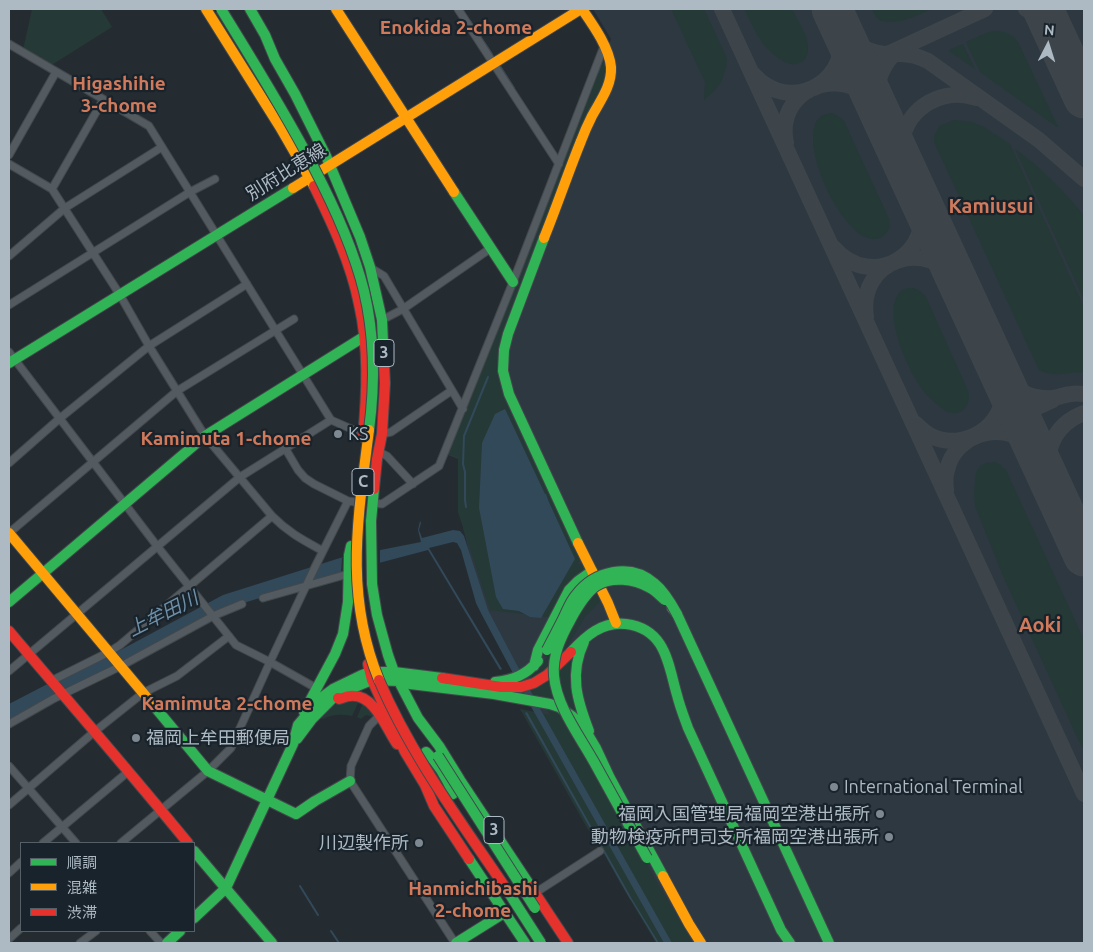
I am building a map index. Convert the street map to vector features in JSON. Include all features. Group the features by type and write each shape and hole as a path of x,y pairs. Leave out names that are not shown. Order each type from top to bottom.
{"main road":[{"name":"3","path":"206,9 310,178 333,226 358,296 365,336 366,381 363,434 352,501 349,573 371,676 405,752 425,785 434,806 525,943"},
{"path":"216,9 258,76 279,126"},
{"name":"C","path":"220,9 268,85 301,143 330,200 352,250 365,294 370,330 373,381 356,555 360,607 370,656 401,727 422,754 542,943"},
{"name":"C","path":"230,9 275,81 324,168 354,230 373,291 379,328 381,381 366,530 365,567 368,606 376,645 389,683 422,754"},
{"path":"240,9 259,39 275,59"},
{"name":"3","path":"250,9 295,94 329,165 360,237 370,267 382,320 385,382 382,434 377,459 371,521 371,567 377,615 388,655 418,718 439,746 566,943"},
{"path":"336,9 513,282"},
{"path":"582,9 605,47 610,62 611,75 608,88 591,118 581,141 508,334 502,366 505,385 616,623"},
{"name":"別府比恵線","path":"11,358 120,295 582,9"},
{"path":"9,602 205,436 365,336"},
{"path":"9,533 208,770 296,814 314,801 350,781"},
{"path":"479,683 509,680 522,676 534,666 546,650 577,592 592,579 601,574 620,570 645,576 651,580 661,590 677,614 828,943"},
{"path":"534,666 538,650 569,590 592,571"},
{"path":"195,917 226,888 293,744 298,725 335,654 343,634 348,602 349,573"},
{"path":"677,614 665,600 644,585 621,580 607,581 596,587 581,602 559,643 554,664 554,676 566,712 647,858 666,889 682,910"},
{"path":"298,725 321,698 333,689 359,676 397,676 479,683 499,688 515,688 534,683 550,673 576,646 602,626 616,623 631,624 645,629 656,638 664,650 688,728 781,930 790,943"},
{"path":"9,631 187,842"},
{"path":"590,634 577,658 575,678 582,711 610,778 701,943"},
{"path":"293,744 312,719 336,695 365,682 371,676"},
{"path":"397,676 410,684 494,694 559,707 584,728 596,748"},
{"path":"336,695 339,699 351,696 363,698 371,702 395,742 405,752"},
{"path":"418,718 420,726 438,756 559,943"},
{"path":"425,785 447,813 533,943"},
{"name":"C","path":"449,796 551,943"},
{"path":"195,852 272,943"},
{"path":"536,908 552,924 566,943"},
{"path":"456,943 504,912"},
{"path":"167,943 179,932"}],"street":[{"path":"458,9 559,164"},
{"path":"9,44 149,126 331,420 363,434"},
{"path":"374,503 382,504 439,466 605,47"},
{"path":"9,155 56,72"},
{"path":"52,189 103,100"},
{"path":"9,256 65,208 162,148"},
{"path":"9,164 52,189 120,295 205,436 272,516 292,534 323,551"},
{"path":"9,305 190,192 215,179"},
{"path":"382,320 403,309 491,248"},
{"path":"370,267 384,276 463,409"},
{"path":"9,463 59,419 150,346 247,284"},
{"path":"9,533 177,391 294,319"},
{"path":"11,358 236,646 270,662 316,688"},
{"path":"382,434 391,432 451,391"},
{"path":"9,671 240,477 331,420"},
{"path":"122,842 208,770 231,748 315,567 352,501 305,478 285,448"},
{"path":"379,452 387,456 413,484"},
{"path":"9,724 115,660 120,645 272,516"},
{"path":"263,598 308,583 349,573"},
{"path":"52,683 115,660 242,604"},
{"path":"9,805 94,732 144,693 177,676 229,636"},
{"path":"380,715 369,726 351,766 350,781 456,943"},
{"path":"9,766 75,842"},
{"path":"44,842 129,771"},
{"path":"535,893 600,851"},
{"path":"9,873 20,863"},
{"path":"9,939 20,929"},
{"path":"80,943 95,932"},
{"path":"151,932 161,943"}],"shaded area":[{"path":"593,9 1084,9 1084,943 670,943 492,622 479,592 459,511 461,460 448,455 577,137 611,39"}],"green space":[{"path":"32,9 101,9 112,27 50,66 23,50"},
{"path":"671,9 704,9 727,58 721,82 704,100 705,82"},
{"path":"744,9 792,9 808,43 808,52 805,59 802,62 791,64 784,62 774,55 754,30"},
{"path":"872,9 932,9 905,20 890,22 878,19"},
{"path":"994,31 1009,34 1019,44 1058,127 980,72 966,42"},
{"path":"963,44 975,69 949,51"},
{"path":"602,58 606,65 605,82 584,120 505,327 497,358 498,379 505,399 581,559 577,564 583,565 583,571 567,584 548,617 490,610 458,512 458,457 447,454"},
{"path":"832,113 844,121 889,219 890,227 883,236 870,239 857,231 843,216 831,197 821,174 815,152 813,133 818,119"},
{"path":"954,120 972,122 984,127 1010,144 1084,307 1084,372 1050,374 1039,370 934,142 934,136 939,126"},
{"path":"1015,149 1043,171 1084,215 1084,300"},
{"path":"909,288 918,290 926,297 969,393 966,406 957,413 948,412 941,408 923,390 915,378 901,348 896,332 894,303 902,290"},
{"path":"995,462 1006,470 1084,640 1084,750 1003,576 975,506 976,473 980,466"},
{"path":"599,590 601,598 599,603 585,617 557,663 560,645 590,597"},
{"path":"553,648 549,671 531,680 530,676 542,664"},
{"path":"574,652 572,677 576,710 567,707 556,670"},
{"path":"550,676 559,703 534,697 529,687"},
{"path":"360,699 352,716 338,715 320,718 333,706 342,702"},
{"path":"364,701 375,715 374,717 366,715 361,719 357,717"},
{"path":"546,707 566,717 655,879 693,943 656,943 597,841 595,842 520,709 550,715"}],"water":[{"path":"505,409 575,559 541,618 530,617 519,611 503,609 496,597 479,508 482,443 495,414"},
{"path":"420,521 419,530 422,538 453,530 460,531 464,536 488,610 538,705 672,943 664,943 529,703 476,603 461,550 457,543 453,542 429,548 502,669 500,670 428,550 341,573 237,605 9,721 9,704 61,677 115,653 223,595 340,558 421,542 418,530"},
{"path":"527,712 632,899 659,943 657,943 630,899 525,713"}],"pier":[{"path":"370,549 370,551 380,549 380,563 352,573 341,573 342,558 352,556 352,553"}],"waterway":[{"path":"470,21 492,54"},
{"path":"598,72 601,63"},
{"path":"500,66 514,88"},
{"path":"466,507 463,464 464,436 488,377"},
{"path":"448,453 460,423"},
{"path":"300,886 318,915"},
{"path":"331,931 339,943"}],"taxiway":[{"path":"722,9 1084,794"},
{"path":"814,88 985,9"},
{"path":"1026,9 1043,19 1055,34"},
{"path":"753,74 768,87 785,92 802,92 817,86 830,75 838,60 842,42 838,22"},
{"path":"841,29 851,40 863,48 882,54 890,54"},
{"path":"879,111 877,94 879,79 885,65 896,52"},
{"path":"878,58 903,54 916,56 928,61 1039,140 1084,179"},
{"path":"786,143 785,123 793,105 811,89 822,85 846,85 857,89 869,98 879,111"},
{"path":"905,168 902,141 912,118 920,109 929,102 952,95 976,98"},
{"path":"834,248 849,261 866,266 882,266 898,260 910,250 919,235 922,218 919,198"},
{"path":"866,317 866,297 872,281 883,269 898,261 914,258 930,260 946,269 959,284"},
{"path":"916,424 929,435 944,440 957,441 969,438 980,432 998,414 1002,402 1003,384 998,370"},
{"path":"999,371 1016,388 1029,395 1053,398 1070,394 1084,394"},
{"path":"987,430 1053,400"},
{"path":"1051,483 1048,461 1053,441 1065,425 1073,418 1084,413"},
{"path":"946,490 946,475 952,458 959,447 969,439 981,434 993,432 1006,433 1018,437 1032,448 1040,461"}],"runway":[{"path":"832,9 1084,556"},
{"path":"1043,9 1084,98"}],"traffic: fast":[{"path":"221,9 302,146 321,181 349,243 368,308 372,343 373,378 369,430"},
{"path":"250,9 326,156 360,237 370,267 382,320 384,365"},
{"path":"9,363 293,188"},
{"path":"454,192 513,282"},
{"path":"544,238 508,334 504,350 503,371 509,394 578,543"},
{"path":"9,602 205,436 365,336"},
{"path":"374,489 371,521 372,584 377,615 394,672 418,718 439,746 531,887"},
{"path":"304,712 335,654 343,634 348,602 349,555 351,546"},
{"path":"534,666 538,650 569,590 592,571"},
{"path":"547,650 576,595 592,580 602,575 624,571 644,577 661,590 677,614"},
{"path":"647,858 564,710 556,687 554,661 567,626 582,601 596,586 616,580 637,582 650,588 665,600"},
{"path":"672,608 677,614 829,943"},
{"path":"571,652 589,635 609,625 626,624 639,627 650,633 657,640 667,660 679,704 688,728 781,930 790,943"},
{"path":"584,642 577,665 576,687 589,731"},
{"path":"495,682 519,676 538,661"},
{"path":"195,917 226,888 293,744 298,725 321,698 333,689 370,672 394,672 442,678"},
{"path":"297,739 312,719 336,695 372,680 399,681 494,694 559,707 584,728 663,876"},
{"path":"154,706 208,771 296,814 350,781"},
{"path":"426,752 442,771 453,794"},
{"path":"438,756 535,908"},
{"path":"195,852 272,943"},
{"path":"469,859 525,943"},
{"path":"507,890 541,943"},
{"path":"456,943 504,913"},
{"path":"167,943 179,932"}],"traffic: slow":[{"path":"206,9 280,127 314,186"},
{"path":"336,9 454,192"},
{"path":"293,188 581,9"},
{"path":"544,238 583,135 610,81 610,59 604,44 582,9"},
{"path":"369,430 358,525 358,586 361,617 368,648 379,680"},
{"path":"9,533 154,706"},
{"path":"578,543 616,623"},
{"path":"663,876 701,943"}],"traffic: jam":[{"path":"314,186 346,258 356,289 366,353 363,437"},
{"path":"374,489 382,434 385,383 384,365"},
{"path":"9,631 187,842"},
{"path":"442,678 501,687 521,687 534,683 547,675 571,652"},
{"path":"368,664 372,680 405,752 425,785 434,806 469,859"},
{"path":"379,680 421,761 507,890"},
{"path":"338,698 350,696 366,700 378,713 397,744"},
{"path":"531,887 568,943"}],"place":[{"name":"KS","path":"338,434"},
{"name":"福岡上牟田郵便局","path":"136,738"},
{"name":"International Terminal","path":"834,787"},
{"name":"福岡入国管理局福岡空港出張所","path":"880,814"},
{"name":"動物検疫所門司支所福岡空港出張所","path":"889,837"},
{"name":"川辺製作所","path":"419,843"}],"district":[{"name":"Enokida 2-chome","path":"456,28"},
{"name":"Higashihie 3-chome","path":"119,95"},
{"name":"Kamiusui","path":"991,206"},
{"name":"Kamimuta 1-chome","path":"226,439"},
{"name":"Aoki","path":"1040,625"},
{"name":"Kamimuta 2-chome","path":"227,704"},
{"name":"Hanmichibashi 2-chome","path":"473,900"}],"water label":[{"name":"上牟田川","path":"163,614"}]}
